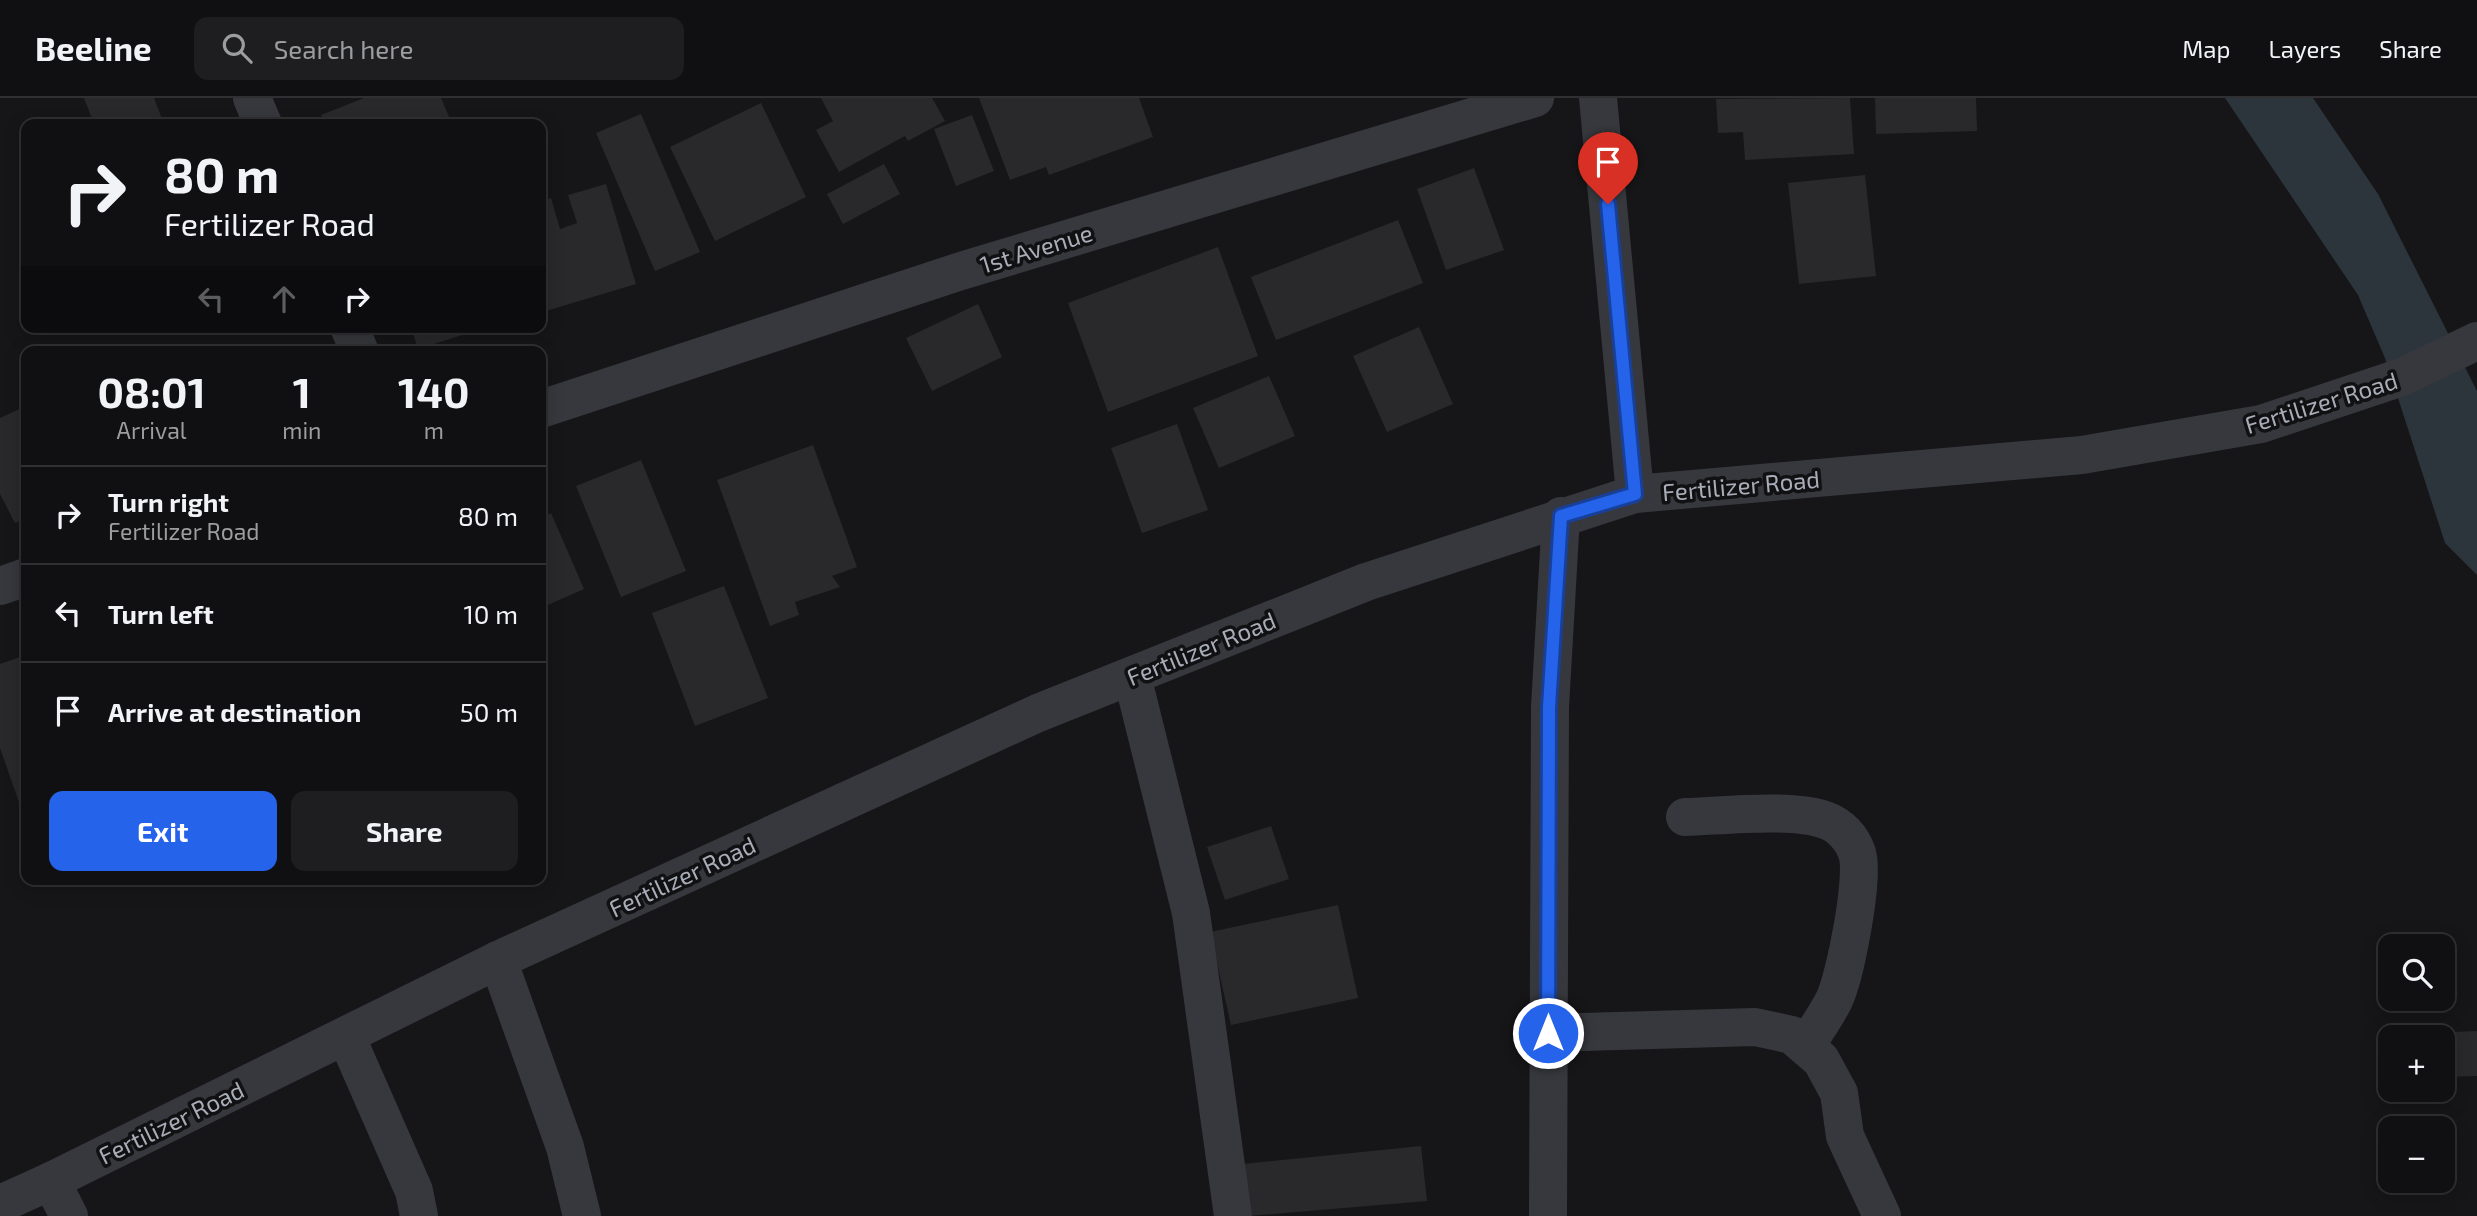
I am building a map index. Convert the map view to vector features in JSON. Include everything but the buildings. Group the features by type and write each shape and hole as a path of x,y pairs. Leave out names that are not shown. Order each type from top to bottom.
{"street":[{"path":"252,98 261,119"},
{"name":"1st Avenue","path":"546,407 961,271 1535,98"},
{"path":"1598,98 1635,494"},
{"name":"Fertilizer Road","path":"0,1203 51,1181 498,960 1038,713 1366,582 1635,494 2082,455 2261,424 2402,377 2475,342"},
{"path":"1548,1216 1549,707 1561,516"},
{"path":"0,586 21,579"},
{"path":"1132,676 1191,913 1233,1216"},
{"path":"1685,817 1787,816 1825,820 1850,835 1858,855 1859,886 1844,965 1834,999 1806,1046"},
{"path":"498,960 565,1147 582,1216"},
{"path":"1548,1033 1755,1027 1792,1035 1821,1059 1839,1093 1845,1136 1882,1216"},
{"path":"346,1035 414,1191 419,1216"},
{"path":"51,1181 69,1216"}],"shaded area":[{"path":"2225,98 2313,98 2378,194 2477,391 2477,575 2445,543 2385,358 2358,295"}],"route":[{"path":"1548,1033 1549,707 1561,516 1635,494 1608,204"}]}
